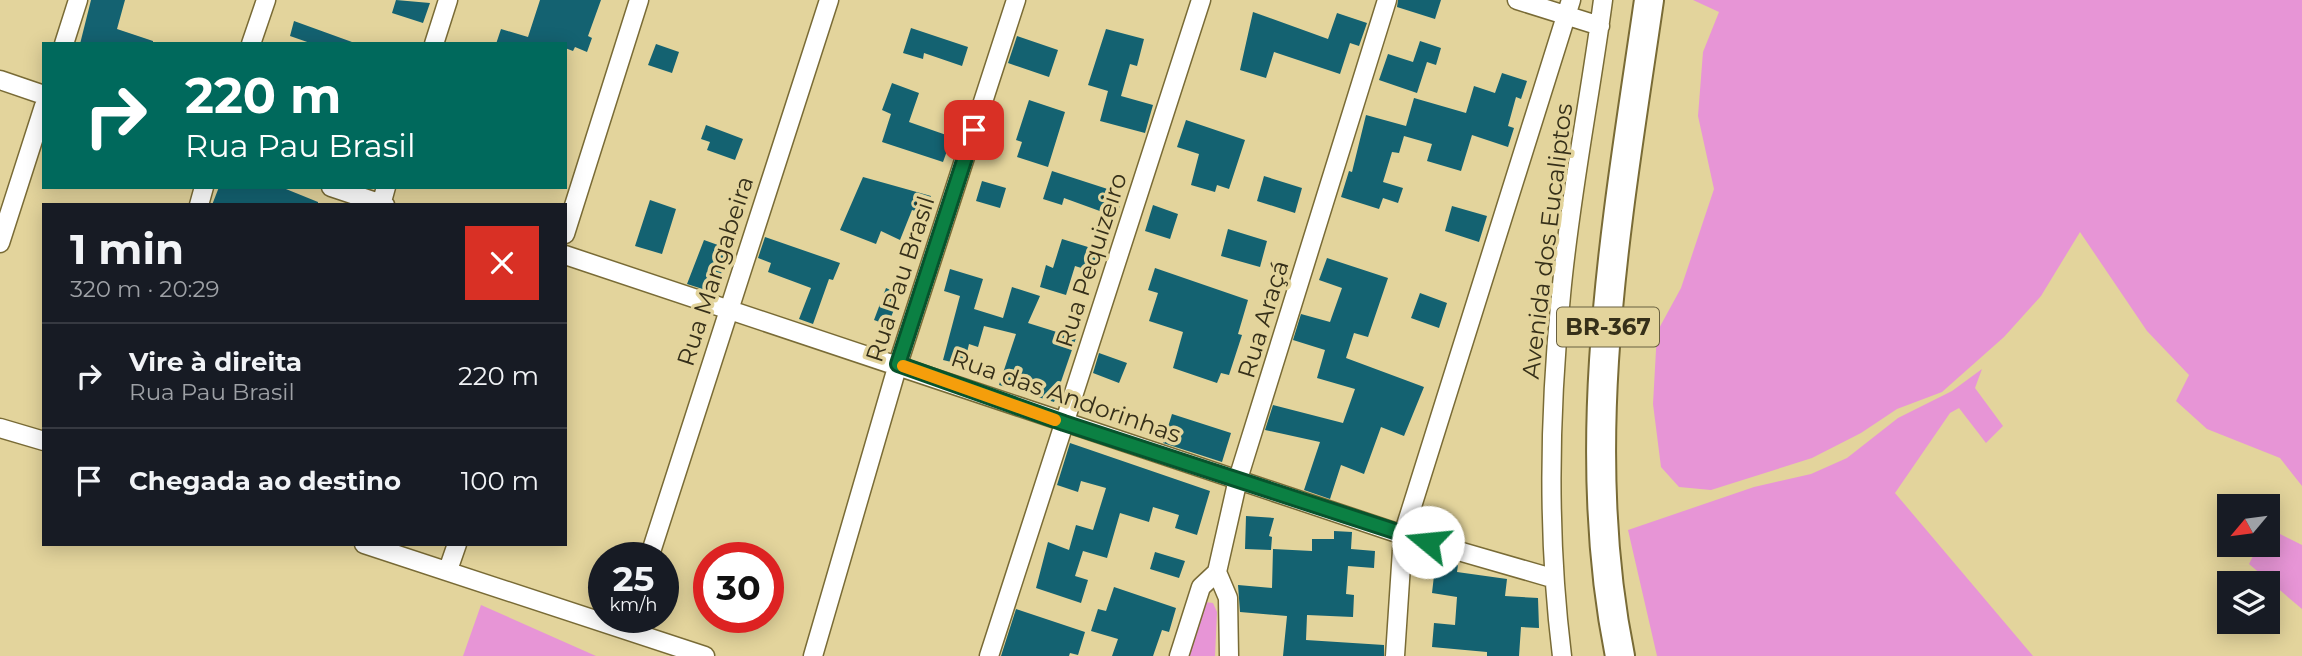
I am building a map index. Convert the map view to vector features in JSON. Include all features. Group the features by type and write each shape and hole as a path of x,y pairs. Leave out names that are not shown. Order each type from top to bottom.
{"main road":[{"name":"BR-367","path":"1620,656 1603,516 1602,417 1616,228 1649,0"}],"street":[{"path":"65,42 78,0"},
{"path":"252,42 266,0"},
{"path":"435,42 449,0"},
{"path":"567,228 639,0"},
{"name":"Rua Mangabeira","path":"654,542 829,0"},
{"name":"Rua Pau Brasil","path":"813,656 898,364 1016,0"},
{"name":"Rua Pequizeiro","path":"989,656 1201,0"},
{"name":"Rua Araçá","path":"1217,572 1238,479 1387,0"},
{"path":"1517,0 1568,8 1600,26"},
{"name":"Avenida dos Eucaliptos","path":"1562,656 1552,578 1552,421 1561,294 1603,0"},
{"path":"1395,656 1403,536 1568,8"},
{"path":"0,80 42,93"},
{"path":"0,243 42,112"},
{"path":"339,189 383,200"},
{"name":"Rua das Andorinhas","path":"567,256 898,364 1064,423 1403,536 1552,578"},
{"path":"0,428 42,440"},
{"path":"370,546 588,612"},
{"path":"448,570 456,546"},
{"path":"1179,656 1201,587 1217,572 1228,598 1229,656"},
{"path":"650,633 705,656"}],"shaded area":[{"path":"1693,0 2302,0 2302,486 2280,458 2207,429 2176,401 2189,375 2147,331 2080,232 2041,296 2004,337 1942,392 1897,409 1861,433 1812,458 1711,490 1679,487 1661,467 1653,404 1657,332 1681,288 1714,189 1698,116 1703,52 1719,12"},
{"path":"1982,369 1975,388 2003,426 1986,443 1959,408 1950,413 1895,493 2033,656 1657,656 1628,530 1754,487 1811,474 1847,458 1898,418 1952,391"},
{"path":"2280,534 2302,545 2302,609 2280,590 2280,571 2257,571 2249,564 2252,557 2280,557"},
{"path":"1205,602 1213,603 1217,612 1215,656 1186,656"},
{"path":"481,605 596,656 463,656"}],"building":[{"path":"91,0 125,0 117,29 153,41 153,42 80,42"},
{"path":"396,0 430,3 423,23 392,13"},
{"path":"540,0 601,0 588,36 592,38 587,52 575,47 573,51 567,49 567,42 497,42 501,29 528,37"},
{"path":"1398,0 1441,0 1435,19 1397,7"},
{"path":"1253,12 1328,39 1337,13 1367,23 1359,46 1350,43 1340,74 1274,52 1266,78 1240,70"},
{"path":"294,21 352,42 307,42 290,36"},
{"path":"911,28 968,47 962,66 924,53 923,59 903,53"},
{"path":"1106,29 1144,39 1137,66 1130,64 1121,96 1153,105 1145,133 1100,121 1108,91 1088,85"},
{"path":"1017,36 1058,50 1049,77 1008,63"},
{"path":"1420,41 1441,48 1436,65 1427,62 1417,93 1379,80 1388,54 1413,62"},
{"path":"656,44 679,52 672,73 648,65"},
{"path":"1502,73 1527,81 1521,99 1516,97 1508,126 1514,128 1508,147 1472,135 1461,171 1427,161 1432,144 1404,136 1399,153 1392,152 1383,182 1403,188 1398,203 1383,198 1379,209 1341,197 1349,171 1352,172 1366,115 1406,126 1414,98 1466,113 1474,86 1495,93"},
{"path":"892,83 919,93 909,122 952,137 943,162 882,142 891,114 882,110"},
{"path":"1029,100 1065,112 1048,167 1017,157 1022,142 1016,140"},
{"path":"1186,120 1245,140 1229,189 1217,185 1215,192 1191,185 1199,154 1177,147"},
{"path":"706,125 743,139 735,160 707,150 710,142 701,139"},
{"path":"1052,171 1123,194 1118,212 1108,214 1064,198 1062,205 1043,199"},
{"path":"1264,176 1302,188 1295,213 1257,201"},
{"path":"863,177 931,196 926,214 912,210 900,240 881,231 876,244 840,230"},
{"path":"982,181 1006,188 1000,208 976,201"},
{"path":"218,189 286,189 318,202 318,203 213,203"},
{"path":"650,200 676,209 662,254 635,246"},
{"path":"1153,205 1178,214 1170,239 1145,231"},
{"path":"1452,206 1487,216 1479,242 1445,231"},
{"path":"1228,229 1267,241 1260,267 1221,256"},
{"path":"765,237 840,263 833,280 829,279 813,324 799,319 811,288 768,272 771,263 758,258"},
{"path":"1062,239 1101,251 1094,272 1075,266 1066,295 1040,287 1046,265 1053,268"},
{"path":"704,240 729,249 715,293 687,284"},
{"path":"1327,258 1388,278 1368,337 1354,333 1346,358 1424,387 1404,436 1381,427 1364,474 1341,465 1330,499 1304,490 1320,442 1265,430 1273,405 1343,423 1355,389 1317,378 1325,350 1293,340 1301,314 1330,322 1342,288 1319,280"},
{"path":"1155,268 1248,300 1238,334 1242,335 1229,375 1221,373 1217,383 1173,368 1183,332 1149,321 1158,293 1148,290"},
{"path":"950,269 983,279 974,309 1003,318 1012,287 1040,296 1028,323 1076,338 1054,402 999,385 1016,334 984,326 978,347 969,344 964,365 943,360 960,296 944,291"},
{"path":"886,288 900,294 888,325 874,320"},
{"path":"1420,293 1447,303 1439,328 1411,318"},
{"path":"1099,353 1127,363 1119,383 1093,373"},
{"path":"1172,414 1231,433 1222,462 1163,443"},
{"path":"1070,443 1210,491 1197,535 1175,528 1179,515 1153,507 1149,522 1120,513 1107,558 1083,551 1075,576 1088,580 1081,603 1036,588 1048,542 1069,550 1076,525 1093,530 1106,488 1081,481 1078,492 1057,485"},
{"path":"1246,516 1274,518 1269,536 1272,537 1271,550 1245,549"},
{"path":"1334,531 1352,532 1351,549 1375,551 1374,568 1348,566 1346,594 1354,595 1353,617 1307,615 1306,640 1384,645 1384,656 1283,656 1287,616 1240,612 1238,585 1272,588 1273,549 1312,551 1312,539 1334,539"},
{"path":"1155,552 1185,561 1179,578 1150,569"},
{"path":"1436,558 1458,565 1457,572 1507,579 1505,596 1538,598 1539,628 1521,627 1519,656 1487,656 1487,652 1432,647 1434,623 1455,625 1457,597 1432,593"},
{"path":"1114,587 1176,608 1169,632 1162,630 1153,656 1112,656 1118,639 1091,631 1098,609 1106,611"},
{"path":"1016,609 1085,632 1078,655 1070,653 1069,656 1001,656"}],"slow traffic":[{"path":"903,366 1055,420"}],"route":[{"path":"974,130 898,364 1064,423 1428,542"}]}
